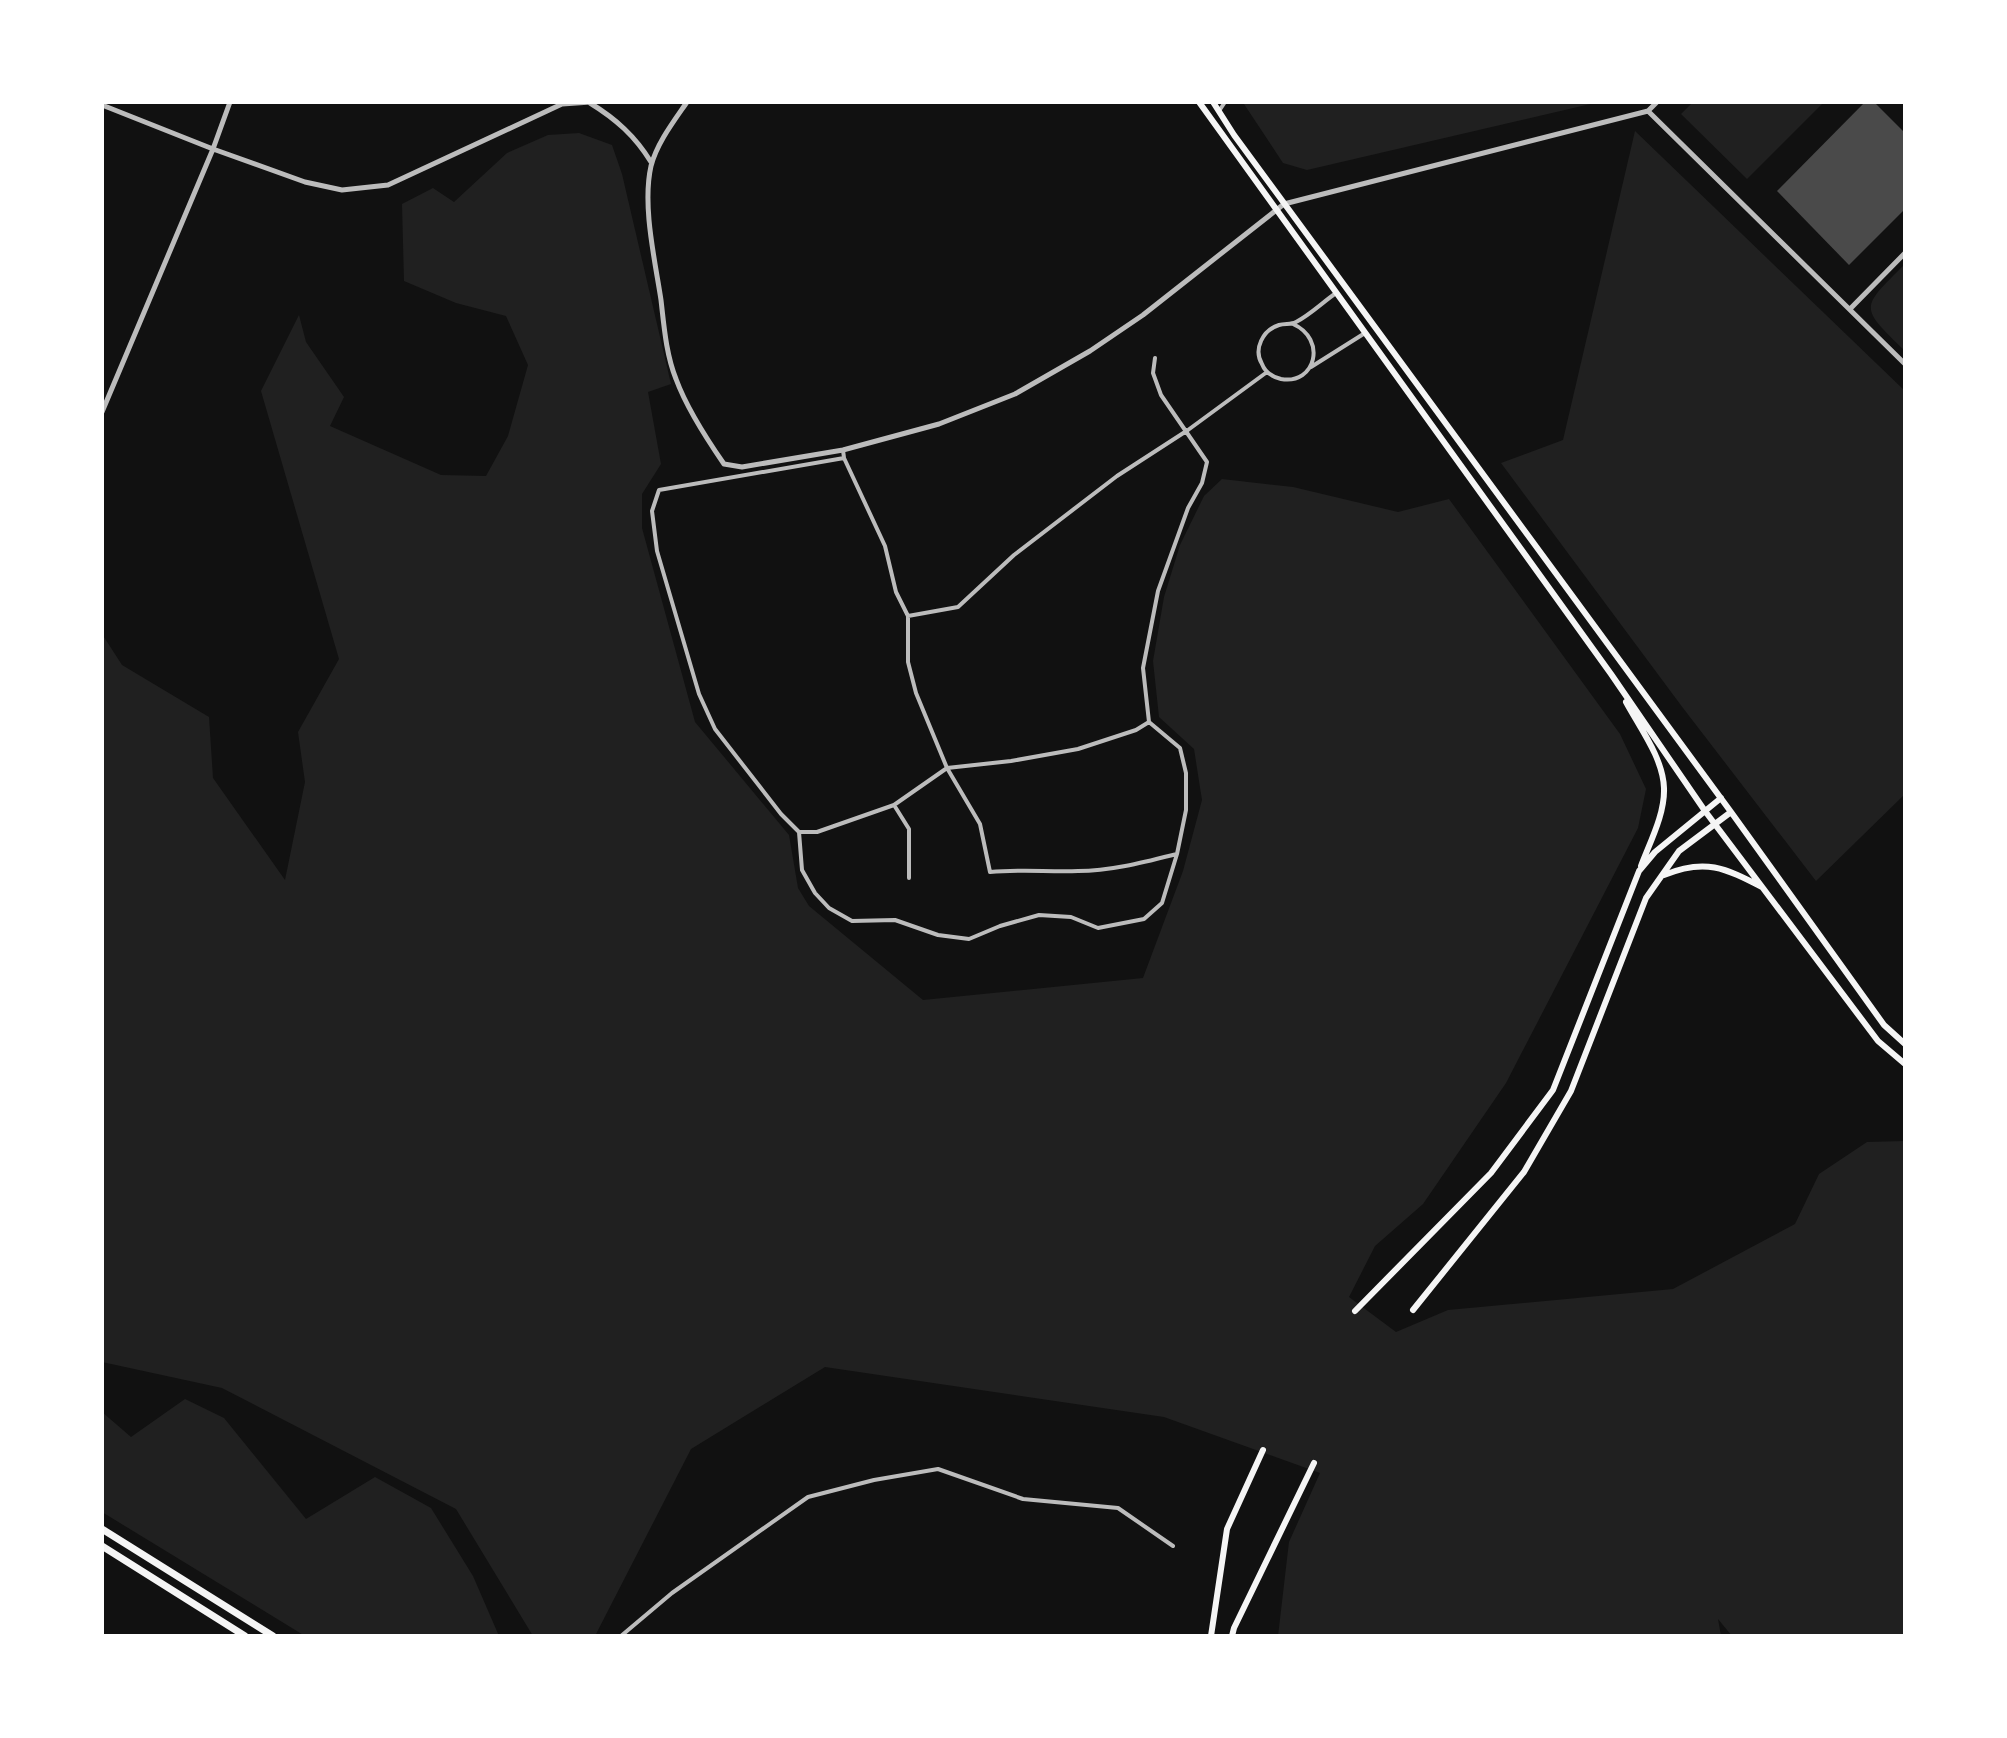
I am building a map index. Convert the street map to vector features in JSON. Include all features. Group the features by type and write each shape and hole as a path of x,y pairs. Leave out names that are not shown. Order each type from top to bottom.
{"main road":[{"path":"1199,102 1611,674 1705,811 1878,1041 1905,1064"},
{"path":"1213,102 1284,204 1884,1025 1905,1044"},
{"path":"1355,1311 1491,1173 1553,1090 1639,871 1660,813 1664,789 1662,773 1611,674"},
{"path":"1639,871 1655,852 1721,798"},
{"path":"1413,1310 1524,1172 1571,1091 1646,898 1679,851 1731,812"},
{"path":"1660,877 1679,869 1713,866 1728,870 1766,890"},
{"path":"1211,1636 1227,1529 1263,1450"},
{"path":"1232,1636 1314,1463"},
{"path":"102,1529 273,1636"},
{"path":"102,1546 245,1636"}],"street":[{"path":"102,412 230,102"},
{"path":"102,105 305,182 342,190 388,185 562,104 590,102 614,118 652,163"},
{"path":"687,102 671,124 652,163 648,185 652,242 675,378 705,436 724,464 742,467 844,454"},
{"path":"1219,111 1225,102"},
{"path":"1155,358 1153,373 1161,395 1188,430 1207,462 1202,483 1188,508 1158,591 1143,668 1149,722 1180,748 1186,773 1186,810 1162,903 1144,919 1098,928 1071,917 1039,915 969,939 938,935 895,920 852,921 829,908 815,893 802,870 799,832 781,814 715,729 704,706 676,623 657,551 652,511 659,490 844,454 939,424 1015,394 1090,351 1143,315 1284,204 1648,111 1657,102"},
{"path":"1648,111 1905,364"},
{"path":"1850,309 1905,253"},
{"path":"1336,293 1293,324 1275,326 1262,338 1259,356 1267,372 1284,379 1302,375 1365,333"},
{"path":"1293,324 1302,328 1313,343 1313,361 1308,369"},
{"path":"908,616 958,607 1014,555 1106,485 1267,372"},
{"path":"844,454 885,546 896,592 908,616 908,662 916,693 947,768 980,824 990,872 1030,869 1080,871 1136,864 1177,854"},
{"path":"799,832 817,832 894,805 947,768 1078,749 1136,730 1149,722"},
{"path":"894,805 909,829 909,878"},
{"path":"621,1636 672,1593 808,1497 874,1480 938,1469 1023,1499 1118,1508 1173,1546"}],"shaded area":[{"path":"1599,102 1307,170 1283,163 1244,104"},
{"path":"1693,102 1824,102 1747,179 1681,114"},
{"path":"1635,131 1905,391 1905,794 1816,881 1501,463 1563,440"},
{"path":"579,133 612,145 622,174 671,384 648,392 661,464 642,494 642,528 695,722 789,835 798,888 809,906 923,1000 1143,978 1183,871 1202,800 1194,749 1159,717 1153,661 1164,597 1180,545 1204,496 1222,479 1293,487 1398,512 1449,499 1620,734 1646,789 1638,828 1506,1083 1423,1204 1375,1246 1349,1297 1396,1332 1448,1310 1673,1289 1795,1224 1819,1174 1867,1142 1905,1141 1905,1636 1732,1636 1718,1619 1721,1636 1278,1636 1289,1542 1320,1473 1164,1417 825,1367 691,1449 595,1636 533,1636 456,1509 222,1388 102,1362 102,634 122,665 209,717 213,778 285,880 305,782 298,732 339,659 261,391 299,315 306,342 344,397 330,426 441,475 486,476 508,436 528,365 506,316 456,303 404,281 402,204 433,188 454,202 507,153 548,135"},
{"path":"1905,264 1905,351 1879,325 1871,308 1873,299"},
{"path":"185,1399 224,1418 306,1519 375,1477 431,1508 473,1576 499,1636 305,1636 102,1512 102,1412 131,1437"}],"building":[{"path":"1865,102 1874,102 1905,133 1905,209 1849,265 1777,191"}]}
